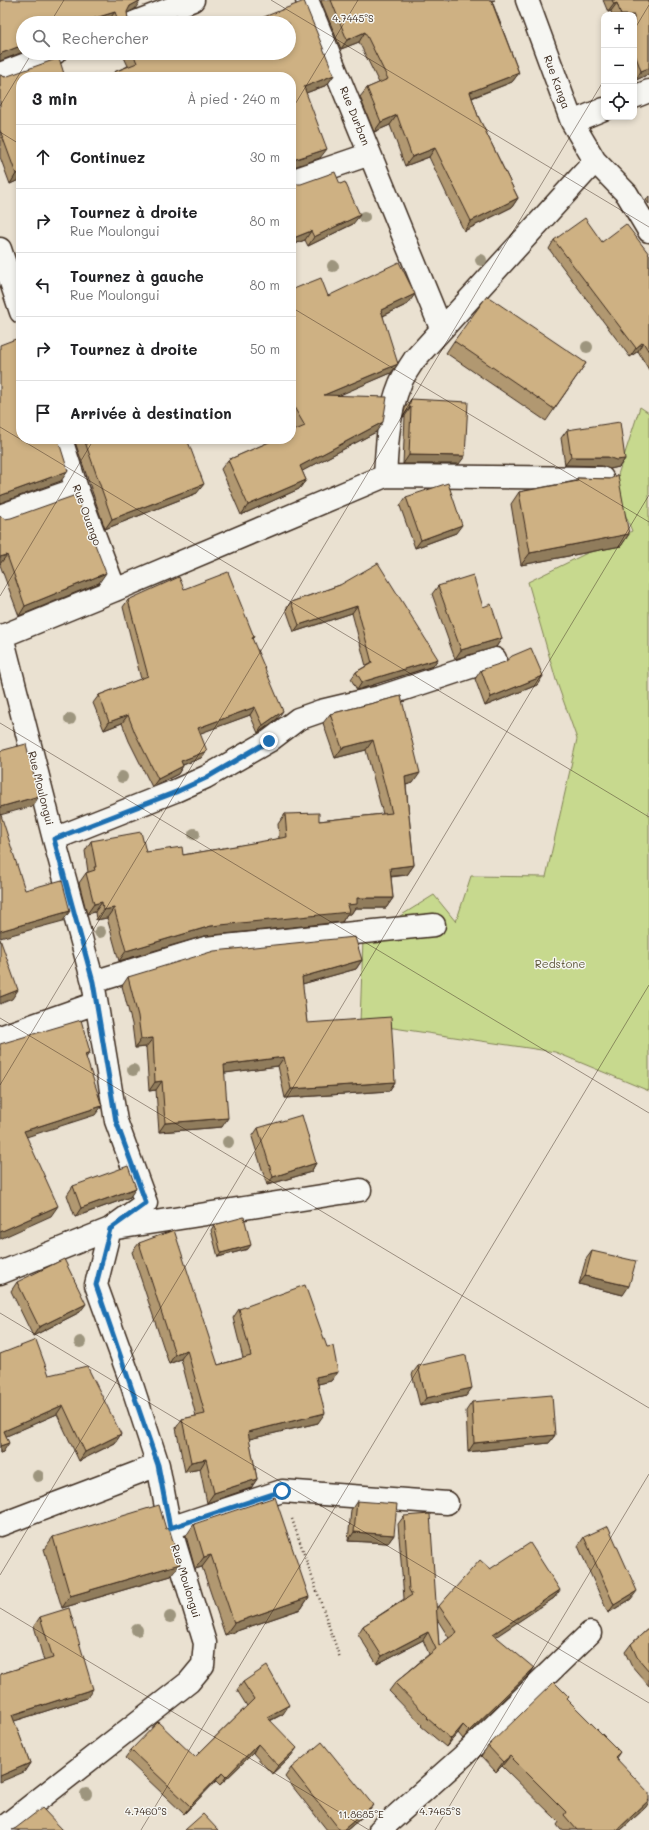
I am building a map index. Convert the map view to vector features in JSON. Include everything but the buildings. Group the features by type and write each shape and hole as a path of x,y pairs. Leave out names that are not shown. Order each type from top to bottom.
{"street":[{"path":"151,16 193,0"},
{"name":"Rue Durban","path":"296,179 370,154 307,0"},
{"name":"Rue Kanga","path":"527,0 572,122 595,161 627,194 649,231"},
{"path":"0,74 37,60"},
{"path":"637,96 649,91"},
{"path":"572,122 601,110"},
{"path":"370,154 441,328"},
{"path":"385,476 389,427 400,383 414,360 441,328 595,161"},
{"path":"0,249 16,296"},
{"name":"Rue Ouango","path":"64,444 77,489 115,590"},
{"path":"1,636 115,590 385,476 602,478"},
{"path":"0,516 77,489"},
{"name":"Rue Moulongui","path":"0,1830 190,1682 203,1665 205,1643 170,1528 158,1465 96,1285 110,1229 146,1203 116,1121 95,993 1,636"},
{"path":"54,839 176,792 206,778 269,741 298,719 321,711 380,698 495,659"},
{"path":"0,1037 95,993 205,948 434,925"},
{"path":"0,1273 110,1229 360,1190"},
{"path":"0,1525 158,1465"},
{"path":"170,1528 282,1491 446,1503"},
{"path":"380,1830 462,1756 590,1633"}],"path":[{"path":"282,1491 340,1658"}],"green space":[{"name":"Redstone","path":"640,407 649,413 649,1091 555,1052 360,1023 363,939 434,895 456,922 471,876 546,877 577,739 556,680 528,582 632,531 614,487"}],"route":[{"path":"269,741 206,778 176,792 54,839 93,982 116,1121 146,1203 110,1229 96,1285 130,1379 158,1465 170,1528 282,1491"}]}
